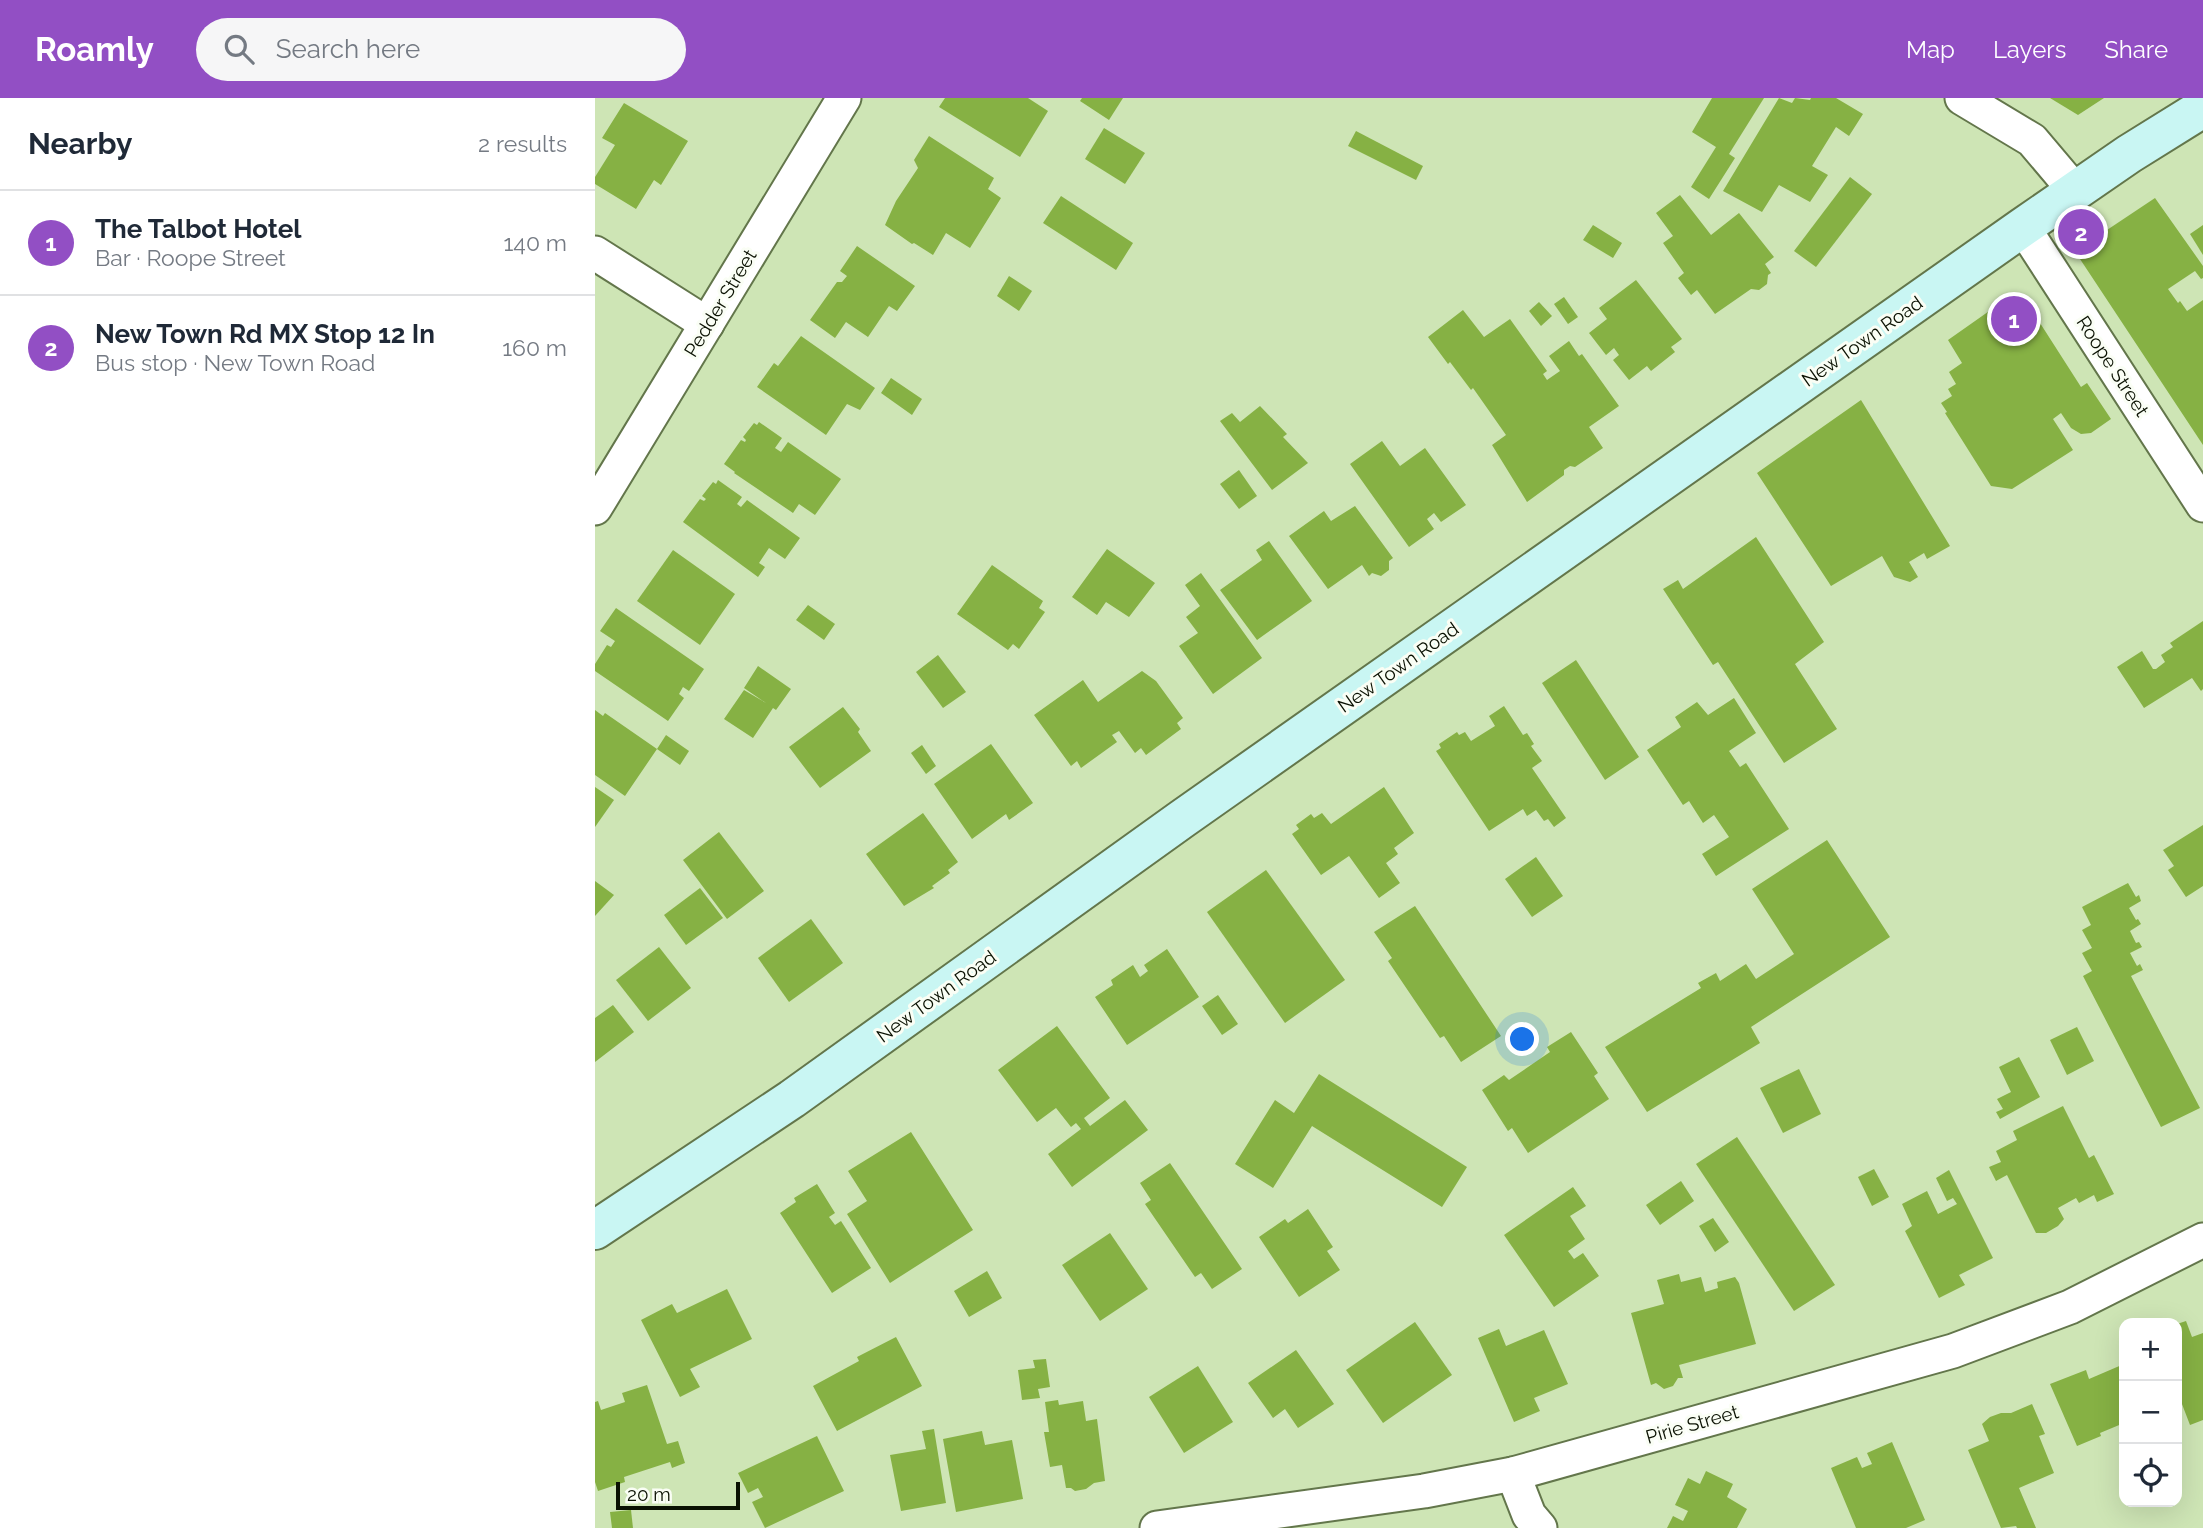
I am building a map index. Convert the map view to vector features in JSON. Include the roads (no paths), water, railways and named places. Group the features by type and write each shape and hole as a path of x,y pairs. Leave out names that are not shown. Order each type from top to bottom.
{"main road":[{"name":"New Town Road","path":"595,1230 792,1099 1182,819 2024,227 2129,154 2203,107"}],"street":[{"name":"Pedder Street","path":"595,508 844,98"},
{"path":"1962,98 2032,140 2076,192"},
{"name":"Roope Street","path":"2024,227 2203,505"},
{"path":"595,253 707,324"},
{"name":"Pirie Street","path":"1157,1528 1424,1491 1513,1474 1953,1351 2070,1307 2203,1240"},
{"path":"1513,1474 1529,1515 1540,1528"}],"place":[{"name":"New Town Rd MX Stop 12 In","path":"2081,232"},
{"name":"The Talbot Hotel","path":"2014,319"}]}
